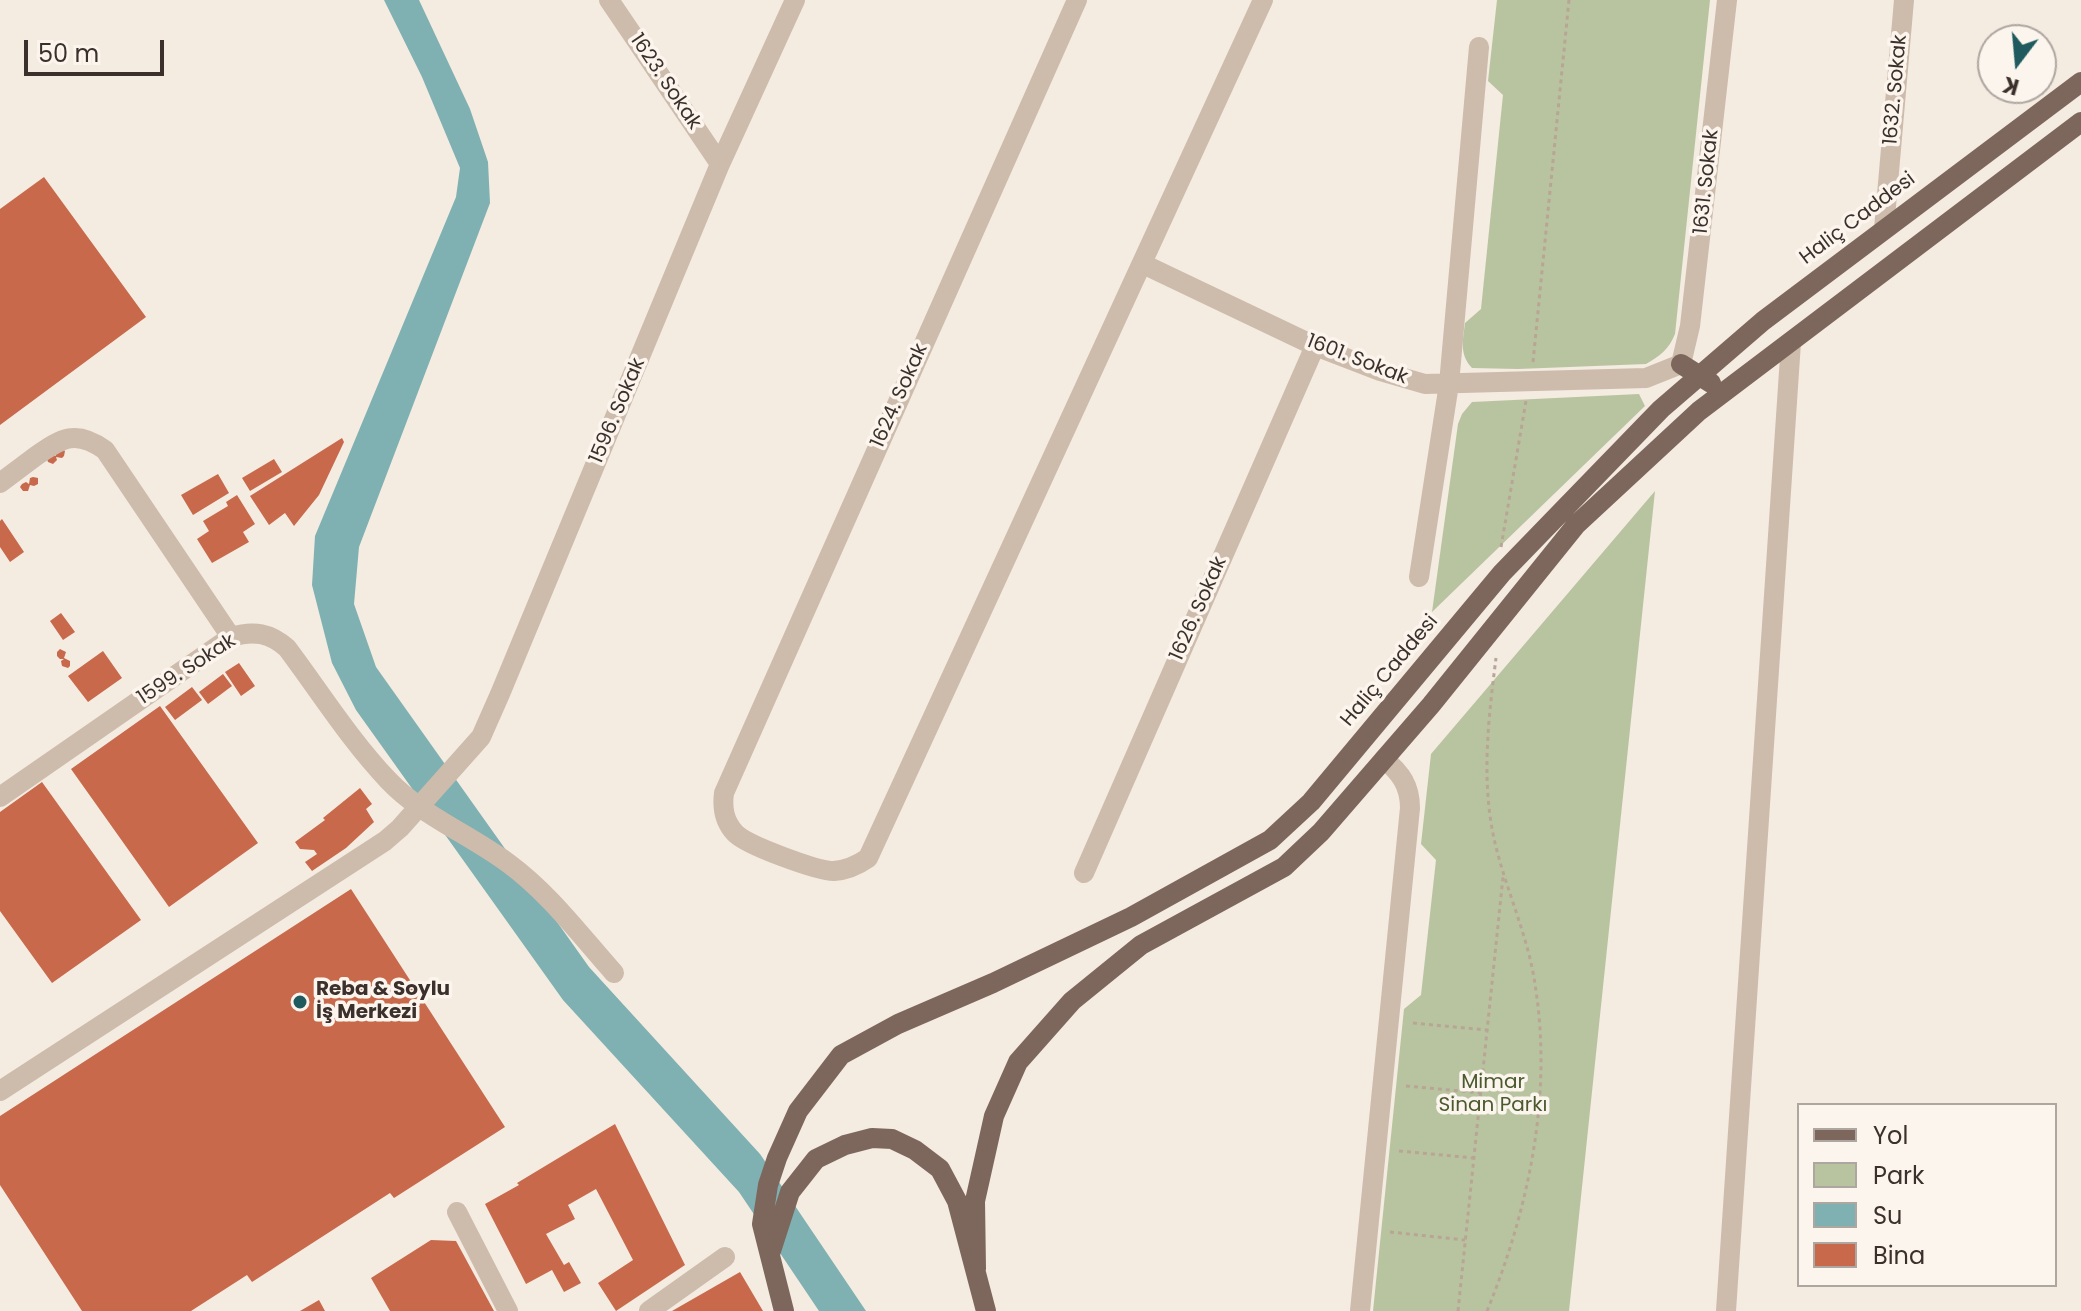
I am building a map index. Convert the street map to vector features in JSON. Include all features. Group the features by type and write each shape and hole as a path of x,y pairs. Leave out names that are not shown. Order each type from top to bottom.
{"main road":[{"name":"Haliç Caddesi","path":"784,1311 762,1224 768,1185 798,1111 841,1055 898,1024 1131,917 1270,840 1311,802 1511,564 1661,409 1763,321 2081,82"},
{"path":"976,1269 975,1201 994,1116 1018,1062 1072,1001 1141,945 1284,867 1321,832 1431,705 1576,525 1699,411 2081,122"},
{"path":"1681,364 1724,392"},
{"path":"770,1254 790,1192 816,1159 845,1145 872,1138 892,1139 915,1150 940,1169 957,1201 986,1311"}],"street":[{"name":"1623. Sokak","path":"609,0 720,164"},
{"name":"1596. Sokak","path":"0,1091 385,841 481,737 720,164 795,0"},
{"name":"1624. Sokak","path":"1077,0 724,793 728,825 740,838 828,871 849,869 868,858 1143,264"},
{"path":"1143,264 1263,0"},
{"name":"1631. Sokak","path":"1681,364 1690,326 1727,0"},
{"name":"1632. Sokak","path":"1884,229 1904,0"},
{"path":"1419,577 1449,384 1479,47"},
{"name":"1601. Sokak","path":"1143,264 1315,346 1404,380 1425,384 1646,378 1681,364"},
{"path":"1726,1311 1791,342"},
{"name":"1626. Sokak","path":"1084,873 1315,346"},
{"path":"0,483 60,440 81,438 105,450 231,637"},
{"name":"1599. Sokak","path":"0,797 231,637 253,632 266,634 287,648 388,781 419,807 509,863 535,885 614,973"},
{"path":"1360,1311 1410,808 1410,797 1403,777 1384,759"},
{"path":"457,1212 508,1311"},
{"path":"649,1311 725,1257"}],"path":[{"path":"1511,564 1500,546 1530,381 1569,0"},
{"path":"1487,1311 1513,1240 1529,1176 1542,1054 1536,989 1518,913 1496,850 1487,802 1489,711 1497,649"},
{"path":"1458,1311 1504,873"},
{"path":"1413,1023 1487,1030"},
{"path":"1406,1086 1481,1093"},
{"path":"1399,1151 1474,1158"},
{"path":"1390,1232 1465,1240"}],"green space":[{"path":"1497,0 1710,0 1675,334 1664,352 1646,364 1472,368 1465,357 1465,323 1481,309 1503,95 1488,81"},
{"path":"1639,394 1645,406 1432,612 1458,424 1472,402"},
{"name":"Mimar Sinan Parkı","path":"1655,491 1569,1311 1373,1311 1404,1009 1421,995 1436,860 1421,844 1431,754"}],"water":[{"path":"384,0 419,0 470,109 488,162 490,203 359,547 354,604 376,667 589,967 760,1154 866,1311 819,1311 739,1192 563,1000 356,710 332,663 312,585 315,536 456,197 460,168 422,77"}],"building":[{"path":"44,177 146,317 0,425 0,209"},
{"path":"342,438 344,442 319,495 294,526 285,513 269,525 250,496"},
{"path":"65,451 62,458 56,457 53,464 48,462 47,459 53,454 56,456 56,452"},
{"path":"274,459 282,472 250,491 242,478"},
{"path":"218,474 229,493 193,515 181,495"},
{"path":"33,477 38,478 38,484 30,485 28,491 23,491 20,487 22,484 29,484"},
{"path":"237,495 255,524 243,532 249,542 212,563 197,539 209,531 203,521 228,506 226,502"},
{"path":"2,519 24,552 10,562 0,547"},
{"path":"61,613 75,632 63,640 50,621"},
{"path":"60,649 66,652 64,658 70,661 68,668 62,666 64,659 57,656"},
{"path":"103,651 122,678 88,702 68,676"},
{"path":"239,663 255,686 241,696 225,672"},
{"path":"223,674 232,686 208,704 199,692"},
{"path":"192,687 202,700 175,720 165,707"},
{"path":"160,706 258,843 169,907 71,769"},
{"path":"42,782 141,920 52,983 0,911 0,812"},
{"path":"360,788 372,804 366,809 374,822 346,848 312,871 305,862 317,854 314,850 300,849 295,842"},
{"name":"Reba & Soylu İş Merkezi","path":"351,889 505,1127 394,1198 390,1193 252,1282 247,1275 191,1311 82,1311 0,1185 0,1116"},
{"path":"615,1124 685,1265 616,1311 598,1283 633,1260 596,1189 568,1205 575,1219 546,1234 564,1265 569,1262 581,1283 564,1292 552,1270 526,1284 485,1204"},
{"path":"431,1240 456,1241 494,1311 390,1311 371,1278"},
{"path":"740,1272 763,1311 672,1311"},
{"path":"319,1300 325,1311 300,1311"}],"place":[{"name":"Reba & Soylu İş Merkezi","path":"300,1002"}]}
